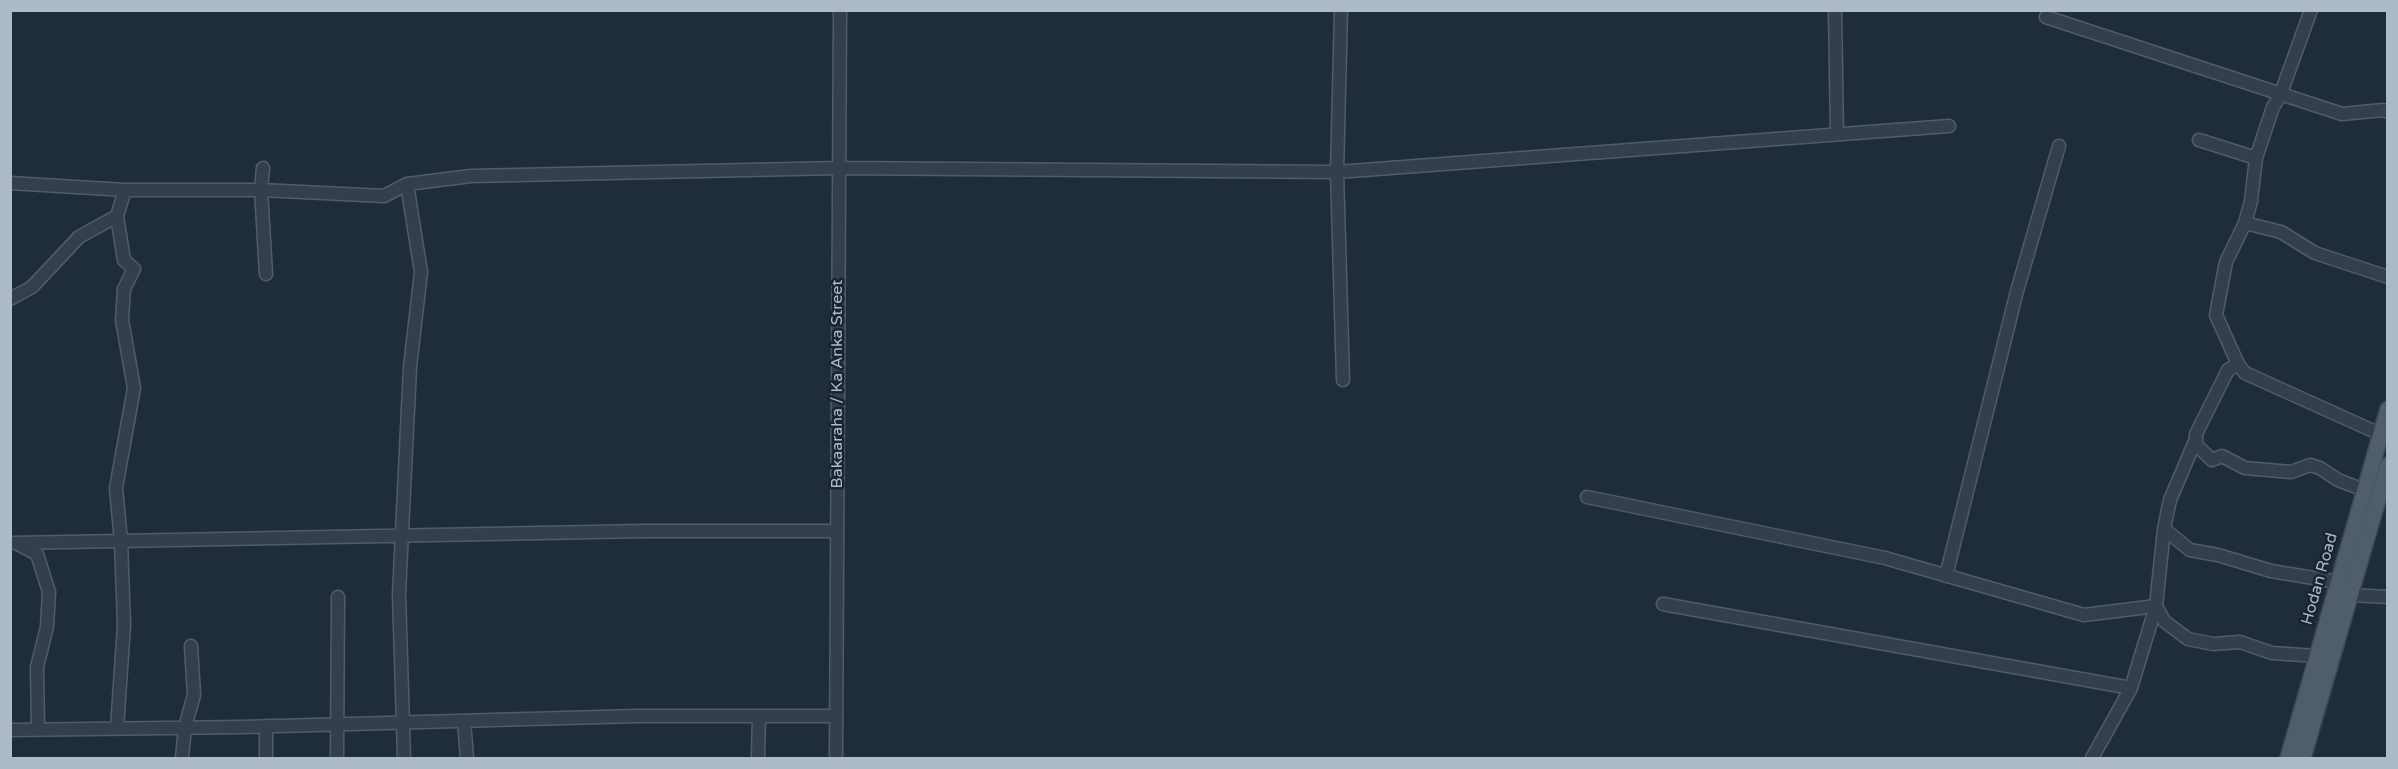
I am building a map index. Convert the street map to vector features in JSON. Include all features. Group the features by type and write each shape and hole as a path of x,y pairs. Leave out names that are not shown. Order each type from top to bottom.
{"main road":[{"name":"Hodan Road","path":"2288,759 2388,409"},
{"name":"Hodan Road","path":"2303,759 2388,465"}],"street":[{"name":"Bakaaraha / Ka Anka Street","path":"836,759 840,10"},
{"path":"1341,10 1337,172 1342,380"},
{"path":"1835,10 1837,135"},
{"path":"2311,10 2280,96 2272,107 2256,158 2251,201 2245,223 2226,262 2216,315 2238,364 2245,373 2380,434"},
{"path":"2046,17 2280,96 2342,114 2383,110 2388,112"},
{"path":"10,183 125,190 261,190 384,196 407,184 471,176 839,168 1337,172 1949,126"},
{"path":"2199,140 2256,158"},
{"path":"1946,576 2017,291 2059,146"},
{"path":"263,168 261,190 266,274"},
{"path":"404,759 399,594 404,535 410,367 421,272 407,184"},
{"path":"117,728 124,644 122,541 116,488 134,388 122,320 124,289 134,269 124,260 117,216 125,190"},
{"path":"10,299 32,287 79,237 117,216"},
{"path":"2245,223 2281,232 2315,253 2388,277"},
{"path":"2238,364 2228,369 2196,434 2196,445 2212,460 2222,456 2246,468 2291,472 2310,465 2320,468 2338,480 2364,490"},
{"path":"2092,759 2131,688 2156,606 2156,583 2170,500 2196,439"},
{"path":"1587,497 1885,558 2084,615 2156,606"},
{"path":"2164,529 2190,550 2218,555 2271,571 2338,582"},
{"path":"12,543 645,531 837,531"},
{"path":"12,543 37,554 49,592 47,627 37,667 38,729"},
{"path":"2350,595 2388,597"},
{"path":"337,759 338,597"},
{"path":"1663,604 2131,688"},
{"path":"2156,606 2164,621 2188,639 2213,644 2240,642 2272,653 2317,656"},
{"path":"182,759 184,727 194,694 191,646"},
{"path":"10,730 636,716 836,716"},
{"path":"758,759 759,716"},
{"path":"464,721 467,759"},
{"path":"266,726 266,759"}]}
